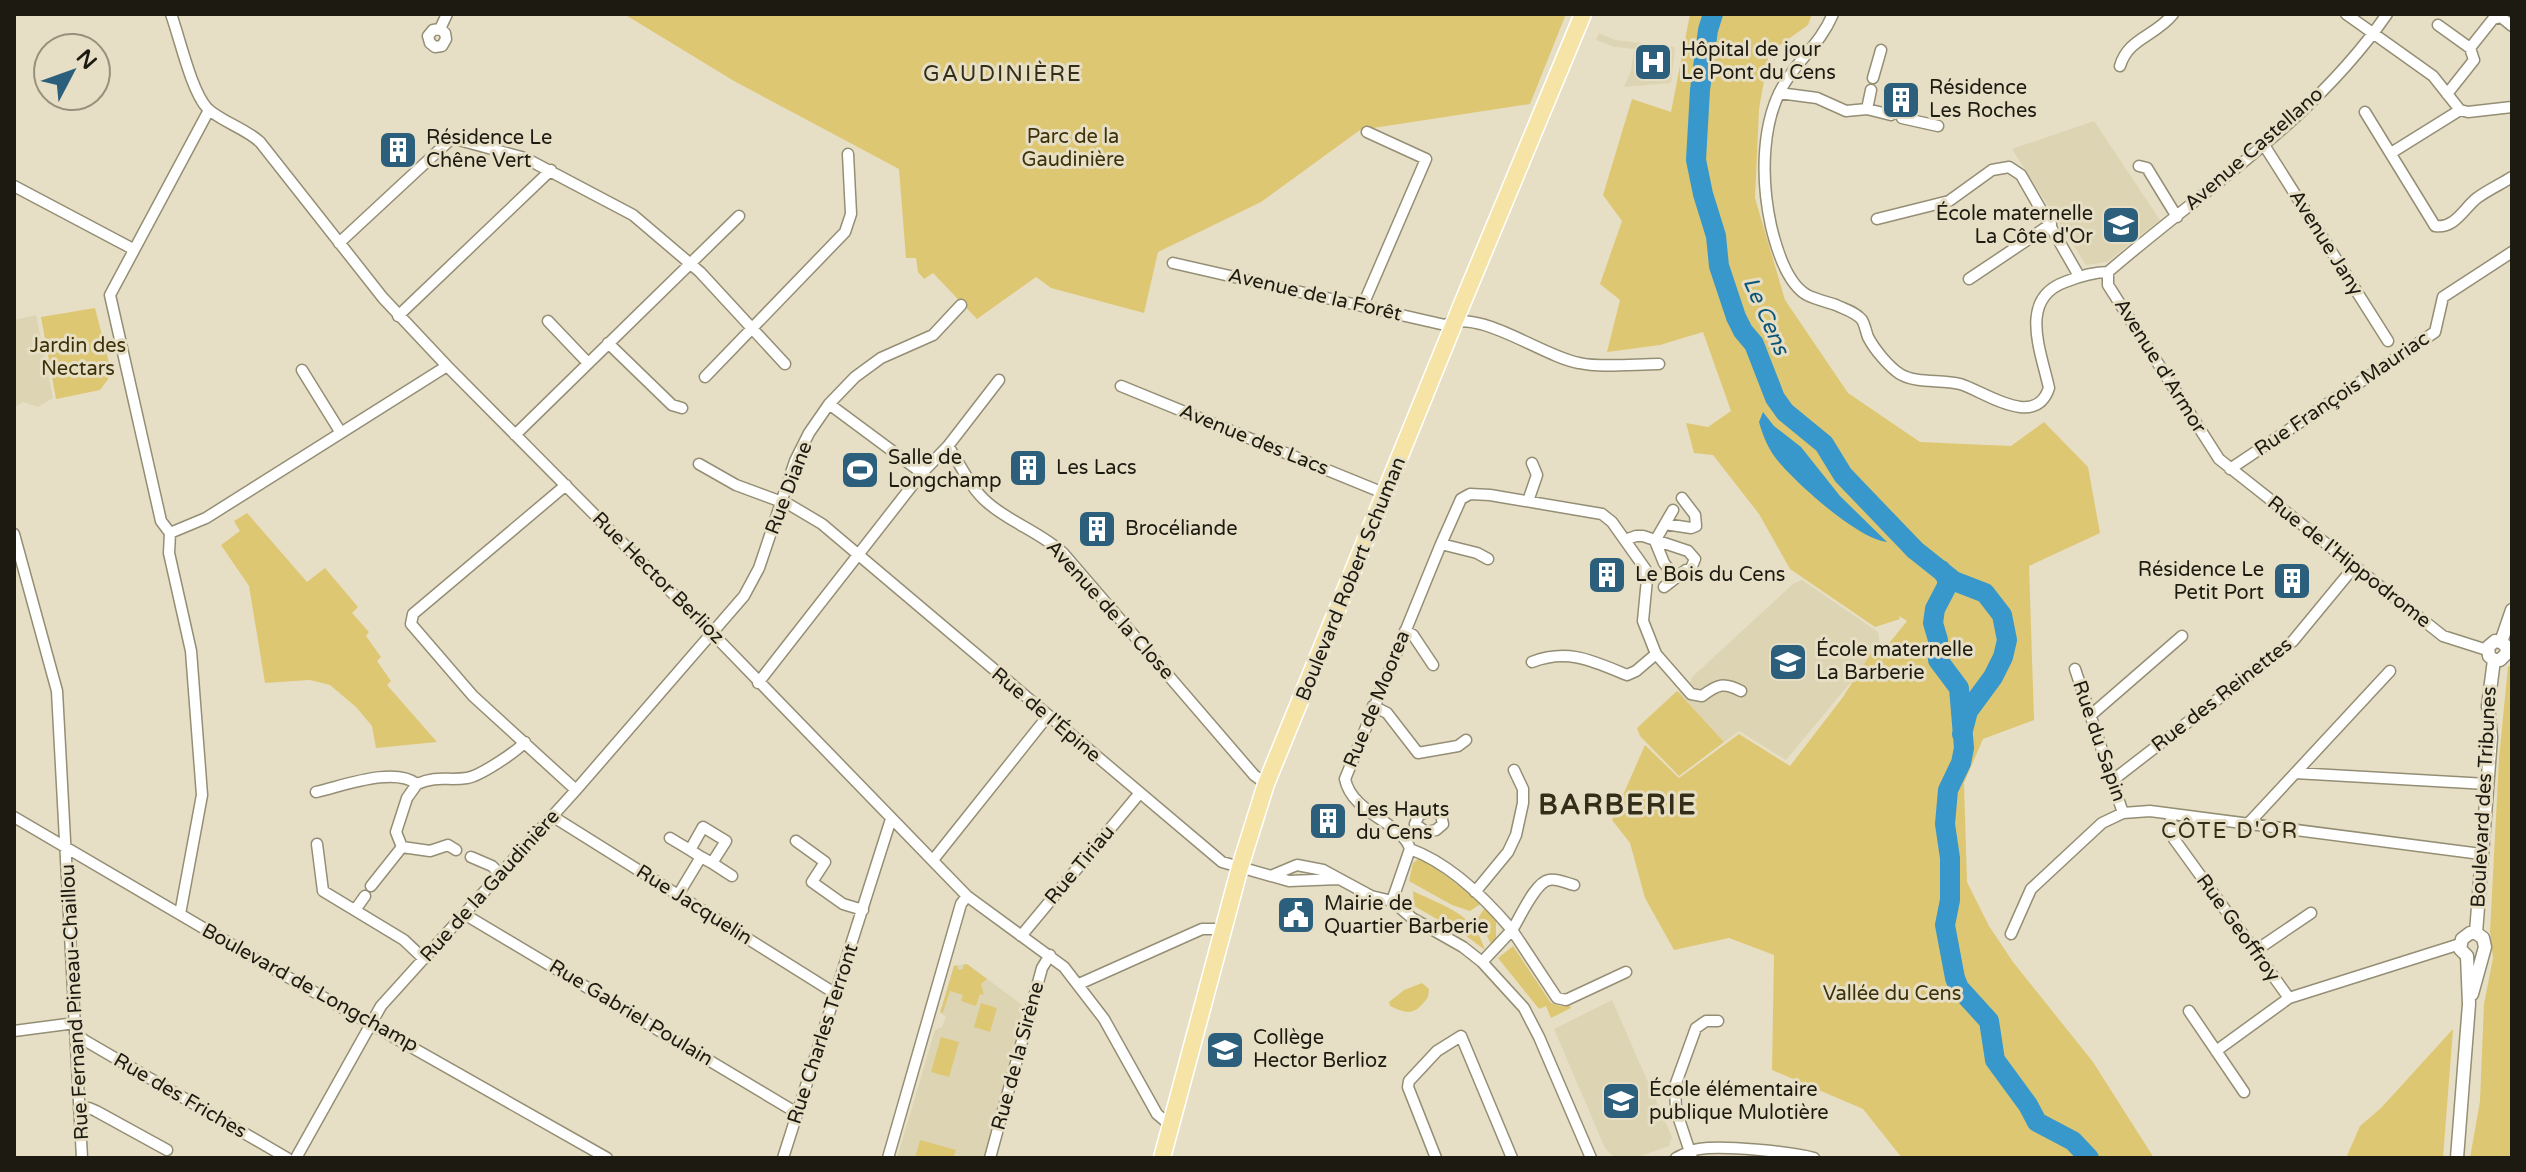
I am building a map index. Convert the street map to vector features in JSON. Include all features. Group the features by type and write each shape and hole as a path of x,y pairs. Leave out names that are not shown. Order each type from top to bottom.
{"main road":[{"name":"Boulevard Robert Schuman","path":"1162,1158 1240,867 1266,784 1583,14"}],"street":[{"path":"171,14 195,88 209,110 110,295 161,521 170,533 169,553 191,651 202,795 180,914"},
{"path":"440,29 447,14"},
{"path":"1833,14 1820,41 1787,78 1779,93 1765,157 1770,223 1780,255 1795,283 1806,294 1861,319 1870,341 1900,374 1913,379 1958,384 2008,405 2031,406 2040,403 2049,388 2035,323 2036,309 2044,295 2055,285 2079,276 2108,272"},
{"path":"2120,66 2124,52 2137,40 2151,35 2173,14"},
{"path":"2346,14 2433,76 2460,110 2468,112 2512,107"},
{"name":"Avenue Castellano","path":"2108,272 2264,145 2328,84 2387,14"},
{"path":"2470,48 2493,19 2501,17 2512,26"},
{"path":"2438,25 2470,48 2474,60 2447,94"},
{"path":"1873,78 1881,50"},
{"path":"1867,109 1871,90"},
{"path":"1779,93 1817,98 1846,111 1867,109 1891,115"},
{"name":"Rue Hector Berlioz","path":"209,110 260,142 398,316 967,896 1050,955 1079,984 1104,1019 1150,1105 1170,1125"},
{"path":"2391,153 2460,110"},
{"path":"2365,112 2435,226 2440,227 2462,214 2474,200 2512,177"},
{"path":"1902,118 1938,126"},
{"path":"1363,305 1426,159 1367,132"},
{"path":"339,243 450,140 510,153 551,170 633,215 691,263 785,364"},
{"name":"Avenue Jany","path":"2264,145 2388,341"},
{"path":"705,377 845,232 851,214 848,154"},
{"path":"1877,219 1949,201 1992,170 2009,167 2021,175 2079,276"},
{"path":"2143,167 2177,217"},
{"path":"398,316 551,170"},
{"path":"14,186 133,249"},
{"path":"515,435 739,216"},
{"path":"1969,279 2051,224"},
{"name":"Rue François Mauriac","path":"2230,469 2435,332 2443,297 2512,252"},
{"name":"Avenue de la Forêt","path":"1173,263 1445,325 1455,319 1476,322 1578,363 1659,364"},
{"name":"Avenue d'Armor","path":"2108,272 2107,280 2113,293 2219,459"},
{"name":"Rue Diane","path":"711,632 754,581 803,445 829,404 855,377 881,358 933,335 961,305"},
{"path":"548,321 588,363"},
{"path":"608,343 672,405 682,408"},
{"path":"170,533 206,518 447,366"},
{"path":"302,370 341,433"},
{"path":"758,683 999,380"},
{"name":"Avenue des Lacs","path":"1121,386 1386,494"},
{"path":"829,404 922,473"},
{"name":"Avenue de la Close","path":"948,446 981,497 1003,515 1037,533 1063,553 1254,775 1266,784"},
{"name":"Rue de l'Hippodrome","path":"2219,459 2443,636 2490,655"},
{"path":"1532,463 1537,475 1528,501 1602,514 1612,522 1644,565 1647,575 1643,621 1656,654 1691,694 1702,696 1717,685 1727,684 1741,691"},
{"name":"Rue de l'Épine","path":"699,464 736,485 781,501 822,524 1222,862 1302,882 1339,879"},
{"path":"566,485 410,618 411,624 473,696 576,790"},
{"name":"Rue de Moorea","path":"1528,501 1490,495 1465,497 1459,503 1373,706 1347,771 1346,783 1357,802 1407,844 1475,892 1512,930 1557,998 1566,1000 1626,972"},
{"path":"1665,524 1696,526 1695,515 1682,498"},
{"path":"1655,541 1673,510"},
{"name":"Rue Fernand Pineau-Chaillou","path":"14,534 55,677 82,1158"},
{"path":"1625,540 1636,536 1673,547 1691,564 1664,587"},
{"path":"1655,541 1661,557 1676,578"},
{"path":"1441,544 1488,559"},
{"name":"Rue des Reinettes","path":"2113,780 2293,641 2354,567"},
{"name":"Boulevard des Tribunes","path":"2476,933 2491,737 2488,706 2490,655 2500,660 2507,653 2506,646 2501,642 2512,610"},
{"path":"1405,631 1413,635 1433,665"},
{"name":"Rue de la Gaudinière","path":"296,1158 381,1006 576,790 711,632"},
{"path":"2091,715 2182,636"},
{"path":"1532,662 1547,656 1573,654 1627,675 1656,654"},
{"name":"Rue du Sapin","path":"2075,669 2123,813"},
{"path":"2247,825 2390,671"},
{"path":"1373,706 1387,713 1418,753 1458,746 1466,740"},
{"path":"933,860 1047,717"},
{"path":"402,847 396,832 407,798 417,784 436,777 467,778 478,774 503,757 514,754 525,742"},
{"path":"1475,892 1508,852 1516,835 1523,789 1514,770"},
{"path":"2295,773 2487,784"},
{"path":"316,792 396,774 417,784"},
{"name":"Rue Tiriau","path":"1021,936 1139,794"},
{"path":"2011,934 2031,889 2102,823 2123,813 2150,811 2481,854"},
{"name":"Rue Geoffroy","path":"2170,814 2174,839 2289,998"},
{"name":"Rue Jacquelin","path":"552,816 836,994"},
{"name":"Boulevard de Longchamp","path":"14,817 607,1158"},
{"name":"Rue Charles Terront","path":"783,1158 891,819"},
{"path":"690,850 700,822 726,841 712,863"},
{"path":"1392,901 1407,844 1419,828"},
{"path":"670,838 732,876"},
{"path":"796,841 825,862 812,882 843,904 863,910"},
{"path":"317,844 323,891 404,940 424,959"},
{"path":"402,847 430,851 448,845 456,850"},
{"path":"355,910 402,847"},
{"path":"471,857 492,866 500,874"},
{"path":"678,895 701,857"},
{"path":"1273,875 1294,866 1306,865 1323,870 1371,896 1392,901 1412,918 1463,947 1482,962 1524,1008 1591,1158"},
{"path":"1482,962 1512,930 1535,889 1544,881 1574,885"},
{"path":"888,1158 961,904 967,896"},
{"path":"2255,951 2311,913"},
{"name":"Rue Gabriel Poulain","path":"464,914 797,1113"},
{"path":"1079,984 1202,929 1224,929"},
{"path":"2457,1158 2469,1004 2467,956 2460,944 2465,935 2476,933 2484,942 2469,1004"},
{"name":"Rue Geoffroy","path":"2216,1051 2289,998 2460,944"},
{"name":"Rue de la Sirène","path":"990,1158 1042,968 1050,955"},
{"path":"2467,956 2481,955"},
{"path":"2189,1011 2244,1092"},
{"path":"1690,1155 1676,1110 1675,1086 1696,1028 1706,1021 1718,1021"},
{"path":"14,1031 75,1027"},
{"name":"Rue des Friches","path":"75,1027 84,1040 287,1158"},
{"path":"1436,1158 1408,1087 1409,1081 1437,1051 1461,1036 1512,1158"},
{"path":"79,1109 96,1111 167,1150"},
{"path":"1676,1158 1719,1148 1814,1158"}],"shaded area":[{"name":"Hôpital de jour Le Pont du Cens","path":"1599,33 1615,40 1675,47 1671,83 1624,87 1631,71 1634,49 1615,47 1596,40"},
{"path":"2094,121 2160,220 2107,262 2086,265 2012,149"},
{"path":"36,315 53,398 38,407 23,402 14,407 14,320"},
{"name":"École maternelle La Barberie","path":"1802,580 1878,632 1880,647 1786,760 1739,731 1724,742 1677,691 1683,692 1690,685 1692,677 1794,583"},
{"path":"967,964 1025,1007 985,1158 897,1158 935,1030 942,1027 946,1016 940,1013 954,966"},
{"name":"École élémentaire publique Mulotière","path":"1612,1000 1672,1137 1669,1146 1635,1158 1615,1158 1605,1148 1554,1029"}],"green space":[{"name":"Parc de la Gaudinière","path":"624,14 1566,14 1530,104 1360,130 1261,202 1158,252 1144,313 1051,288 1036,277 977,319 933,273 924,279 918,272 916,258 906,258 899,169 734,81"},
{"name":"Vallée du Cens","path":"1690,14 1812,14 1808,25 1769,53 1759,109 1755,198 1785,300 1848,393 1920,442 2011,446 2044,422 2088,467 2100,533 2029,566 2034,720 1983,739 1964,783 1967,882 1989,926 2013,962 2093,1062 2154,1158 1902,1158 1863,1109 1772,1070 1774,955 1729,938 1674,950 1645,898 1630,843 1612,820 1645,745 1679,778 1739,734 1790,766 1843,697 1875,647 1882,652 1907,621 1899,616 1900,619 1875,627 1790,569 1759,514 1713,455 1694,453 1686,423 1708,427 1731,411 1703,332 1660,345 1607,352 1620,300 1600,284 1622,221 1603,195 1632,99 1671,112"},
{"name":"Jardin des Nectars","path":"95,308 112,374 100,390 56,399 41,317"},
{"path":"247,513 307,582 325,568 358,607 352,613 369,632 366,636 381,657 377,661 391,681 387,685 437,742 376,748 372,726 356,707 330,685 310,680 265,683 249,586 221,545 240,531 234,521"},
{"path":"2508,666 2512,667 2512,1158 2470,1158 2480,1101 2484,1004 2493,958 2490,931 2499,759"},
{"path":"1677,691 1724,742 1679,776 1640,736 1637,728"},
{"path":"1421,857 1482,903 1470,911 1452,905 1409,881 1413,863"},
{"path":"1413,891 1466,919 1474,927 1485,950 1414,906"},
{"path":"1486,906 1496,916 1496,942 1492,946 1478,918"},
{"path":"1513,946 1551,1003 1569,1005 1571,1008 1551,1018 1546,1006 1539,1009 1498,958"},
{"path":"967,964 987,979 981,984 984,995 980,994 976,1006 961,1001 963,995 950,991 940,1013 954,966 957,965 958,970"},
{"path":"1422,983 1429,989 1428,997 1415,1010 1407,1012 1390,1006 1389,1002 1404,990"},
{"path":"981,1003 997,1008 990,1032 974,1027"},
{"path":"2453,1029 2443,1158 2346,1158 2360,1126 2381,1108"},
{"path":"941,1037 959,1042 949,1077 931,1072"},
{"path":"920,1140 956,1150 953,1158 915,1158"}],"water":[{"path":"1763,412 1774,426 1801,447 1840,496 1887,542 1875,539 1845,521 1787,471 1764,437 1759,422"}],"waterway":[{"name":"Le Cens","path":"1713,14 1700,90 1696,160 1716,236 1719,266 1736,317 1754,344 1775,398 1785,412 1824,444 1843,475 1915,550 1954,581 1985,593 2002,615 2007,640 2003,657 1993,677 1968,711 1962,734"},
{"name":"Le Cens","path":"1941,570 1947,578 1947,586 1935,609 1933,623 1938,640 1938,660 1959,688 1964,748 1961,763 1948,790 1945,824 1950,858 1950,900 1945,925 1955,978 1959,988 1989,1021 1995,1060 2037,1122 2073,1141 2089,1158"}],"place":[{"name":"Hôpital de jour Le Pont du Cens","path":"1653,62"},
{"name":"Résidence Les Roches","path":"1901,100"},
{"name":"Résidence Le Chêne Vert","path":"398,150"},
{"name":"École maternelle La Côte d'Or","path":"2121,225"},
{"name":"Les Lacs","path":"1028,468"},
{"name":"Salle de Longchamp","path":"860,470"},
{"name":"Brocéliande","path":"1097,529"},
{"name":"Le Bois du Cens","path":"1607,575"},
{"name":"Résidence Le Petit Port","path":"2292,581"},
{"name":"École maternelle La Barberie","path":"1788,662"},
{"name":"Les Hauts du Cens","path":"1328,821"},
{"name":"Mairie de Quartier Barberie","path":"1296,915"},
{"name":"Collège Hector Berlioz","path":"1225,1050"},
{"name":"École élémentaire publique Mulotière","path":"1621,1101"}],"district":[{"name":"GAUDINIÈRE","path":"1003,74"},
{"name":"BARBERIE","path":"1618,805"},
{"name":"CÔTE D'OR","path":"2230,831"}]}
